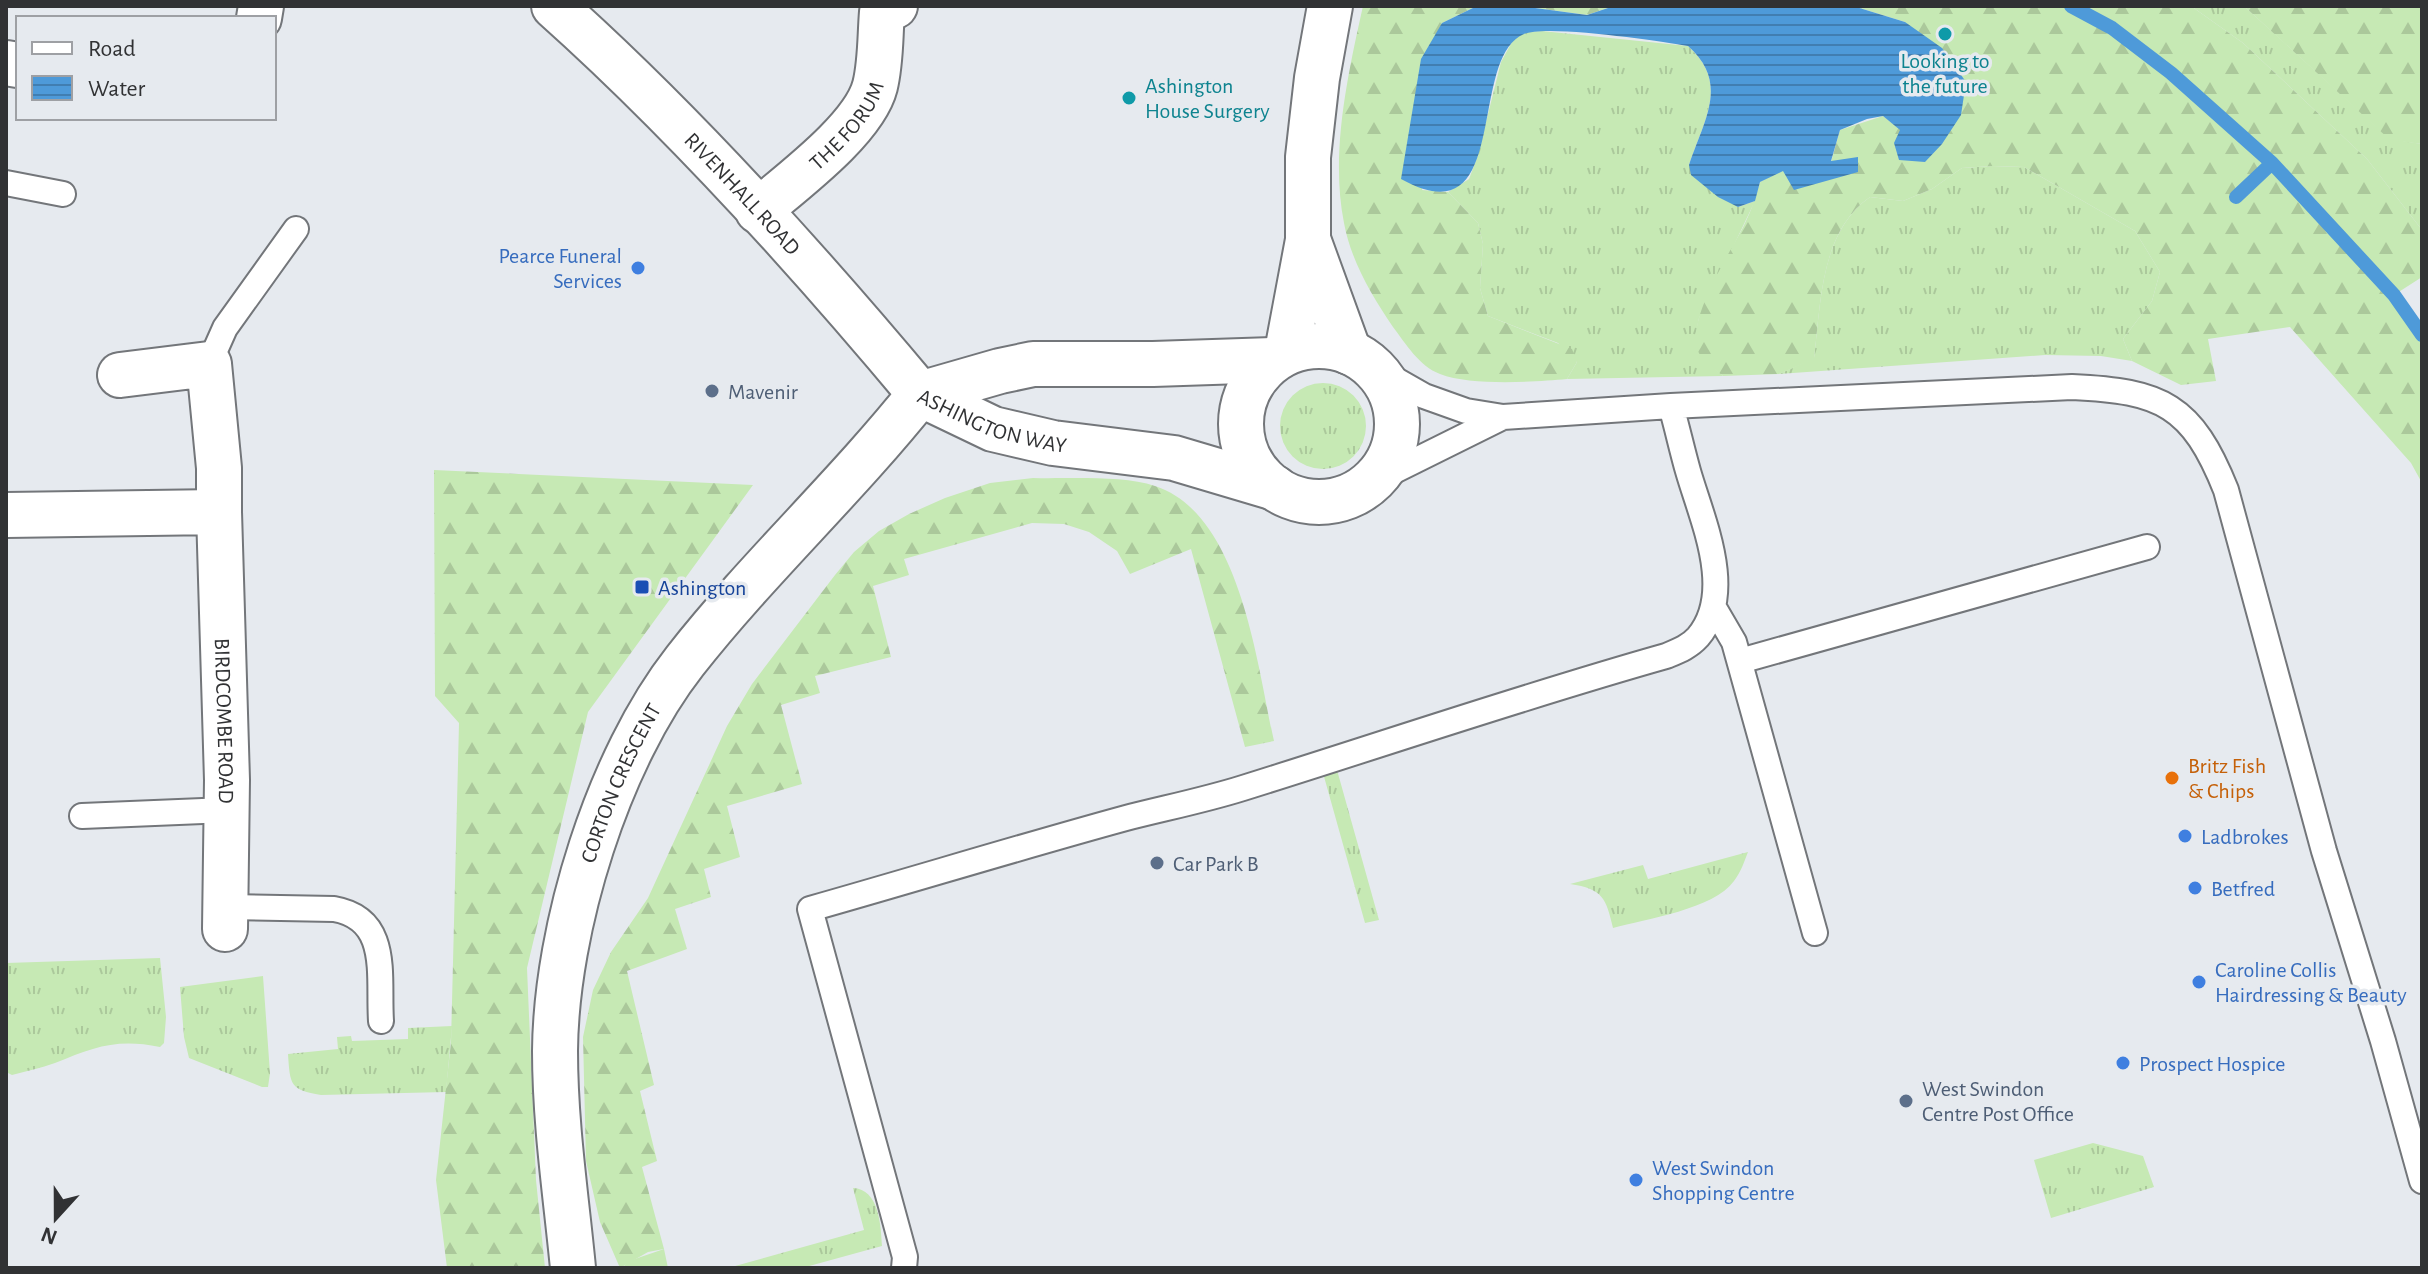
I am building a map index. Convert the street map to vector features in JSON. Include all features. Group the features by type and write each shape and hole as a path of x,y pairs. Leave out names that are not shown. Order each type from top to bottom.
{"street":[{"name":"RIVENHALL ROAD","path":"554,6 640,87 758,211 920,394"},
{"path":"1280,356 1308,240 1308,157 1317,78 1330,6"},
{"name":"THE FORUM","path":"758,211 832,146 862,112 875,88 881,8"},
{"path":"1308,240 1361,360 1387,385 1395,405 1397,426 1394,447 1384,467 1370,483 1348,496 1323,502 1298,500 1275,488 1256,471 1244,448 1240,423 1244,398 1251,384 1280,356 1318,345 1361,360"},
{"name":"ASHINGTON WAY","path":"920,394 1033,364 1153,364 1280,356"},
{"path":"120,375 209,364"},
{"name":"BIRDCOMBE ROAD","path":"209,364 219,468 227,810 226,918"},
{"name":"ASHINGTON WAY","path":"920,394 993,429 1053,443 1174,458 1275,488"},
{"name":"CORTON CRESCENT","path":"573,1268 557,1105 555,1050 559,997 571,923 591,849 620,772 646,722 683,663 778,552 877,448 920,394"},
{"path":"6,515 219,512"}],"lane":[{"path":"6,183 63,194"},
{"path":"209,364 225,328 296,229"},
{"path":"1361,360 1424,396 1466,411 1503,417 2072,387 2112,389 2151,400 2180,413 2196,429 2212,453 2226,490 2324,851 2383,1041 2422,1181"},
{"path":"904,1268 905,1257 810,909 1128,818 1242,789 1687,647 1698,637 1713,606 1715,583 1671,406"},
{"path":"1370,483 1503,417"},
{"path":"1740,661 2147,547"},
{"path":"1713,606 1729,631 1740,661 1815,933"},
{"path":"82,816 227,810"},
{"path":"226,918 334,909 347,911 361,919 377,943 381,1021"}],"green space":[{"path":"1363,6 1477,6 1442,23 1422,190 1448,192 1478,223 1483,244 1480,288 1488,316 1572,349 1577,362 1567,379 1485,382 1440,374 1414,354 1370,290 1347,237 1339,169 1343,114"},
{"path":"1521,6 1614,6 1587,15"},
{"path":"1853,6 2191,6 2243,43 2367,159 2422,230 2422,277 2394,295 2372,272 2422,330 2422,483 2411,463 2290,327 2208,339 2216,381 2181,385 2132,361 2123,339 2152,301 2160,272 2135,231 2024,167 1962,168 1932,189 1903,201 1870,197 1841,229 1832,249 1822,292 1814,359 1779,374 1723,376 1705,361 1696,342 1702,307 1747,218 1760,182 1783,170 1857,172 1858,158 1831,162 1840,130 1883,116 1901,130 1925,162 1905,22"},
{"path":"2191,6 2244,6 2390,139 2422,144 2422,230 2367,159 2243,43"},
{"path":"2244,6 2422,6 2422,144 2390,140"},
{"path":"1526,32 1688,46 1701,60 1711,88 1710,102 1689,165 1738,207 1755,201 1699,318 1697,345 1723,376 1567,379 1577,362 1558,343 1488,316 1480,288 1483,244 1478,223 1448,192 1469,179 1501,62 1513,40"},
{"path":"2024,167 2135,231 2160,272 2152,301 2123,339 2132,361 2101,356 2045,355 1779,374 1814,358 1826,270 1841,229 1854,212 1870,197 1903,201 1932,189 1962,168"},
{"path":"1323,383 1347,390 1359,402 1366,426 1359,450 1347,462 1323,469 1299,462 1287,450 1280,426 1287,402 1299,390"},
{"path":"434,470 753,485 588,712 527,968 536,1180 545,1268 447,1268 436,1180 451,1042 459,723 435,696"},
{"path":"1033,478 1111,479 1155,486 1184,502 1207,527 1226,559 1252,634 1274,741 1245,747 1191,549 1130,574 1117,551 1089,532 1064,524 1032,523 904,559 909,575 873,586 891,657 815,676 820,693 781,705 802,784 727,806 740,857 704,869 711,897 675,909 687,949 627,971 654,1085 640,1091 657,1161 642,1167 664,1249 648,1252 620,1268 600,1222 586,1161 583,1037 593,990 611,952 648,898 727,726 752,684 835,575 854,552 879,531 945,498 990,483"},
{"path":"1337,770 1379,920 1365,923 1323,773"},
{"path":"1748,852 1734,881 1711,899 1678,912 1613,928 1601,897 1590,889 1570,884 1643,865 1648,879"},
{"path":"160,958 166,1017 164,1043 160,1047 131,1043 106,1046 39,1068 12,1075 8,1073 6,963"},
{"path":"263,976 270,1073 268,1087 189,1058 180,987"},
{"path":"452,1026 446,1092 321,1095 297,1088 291,1079 288,1054 338,1049 337,1037 351,1036 352,1041 408,1039 408,1028"},
{"path":"2093,1143 2143,1156 2154,1187 2051,1218 2034,1160"},
{"path":"853,1188 862,1190 873,1201 882,1246 802,1268 728,1268 864,1230"},
{"path":"664,1249 668,1268 622,1268 629,1261"}],"water":[{"path":"1477,6 1521,6 1587,15 1614,6 1853,6 1905,22 1942,48 1966,82 1961,115 1942,144 1925,162 1899,160 1894,143 1900,130 1883,116 1840,130 1831,161 1858,157 1858,172 1794,190 1783,171 1760,182 1755,201 1738,207 1718,197 1691,175 1689,165 1706,117 1711,88 1701,60 1688,46 1604,34 1536,31 1524,34 1507,50 1496,76 1474,167 1459,186 1436,192 1401,179 1421,59 1442,23"}],"waterway":[{"path":"2071,6 2112,28 2171,73 2272,163 2394,295 2422,335"},
{"path":"2236,197 2272,163"}],"place":[{"name":"Looking to the future","path":"1945,34"},
{"name":"Ashington House Surgery","path":"1129,98"},
{"name":"Pearce Funeral Services","path":"638,268"},
{"name":"Mavenir","path":"712,391"},
{"name":"Ashington","path":"642,587"},
{"name":"Britz Fish & Chips","path":"2172,778"},
{"name":"Ladbrokes","path":"2185,836"},
{"name":"Car Park B","path":"1157,863"},
{"name":"Betfred","path":"2195,888"},
{"name":"Caroline Collis Hairdressing & Beauty","path":"2199,982"},
{"name":"Prospect Hospice","path":"2123,1063"},
{"name":"West Swindon Centre Post Office","path":"1906,1101"},
{"name":"West Swindon Shopping Centre","path":"1636,1180"}]}
